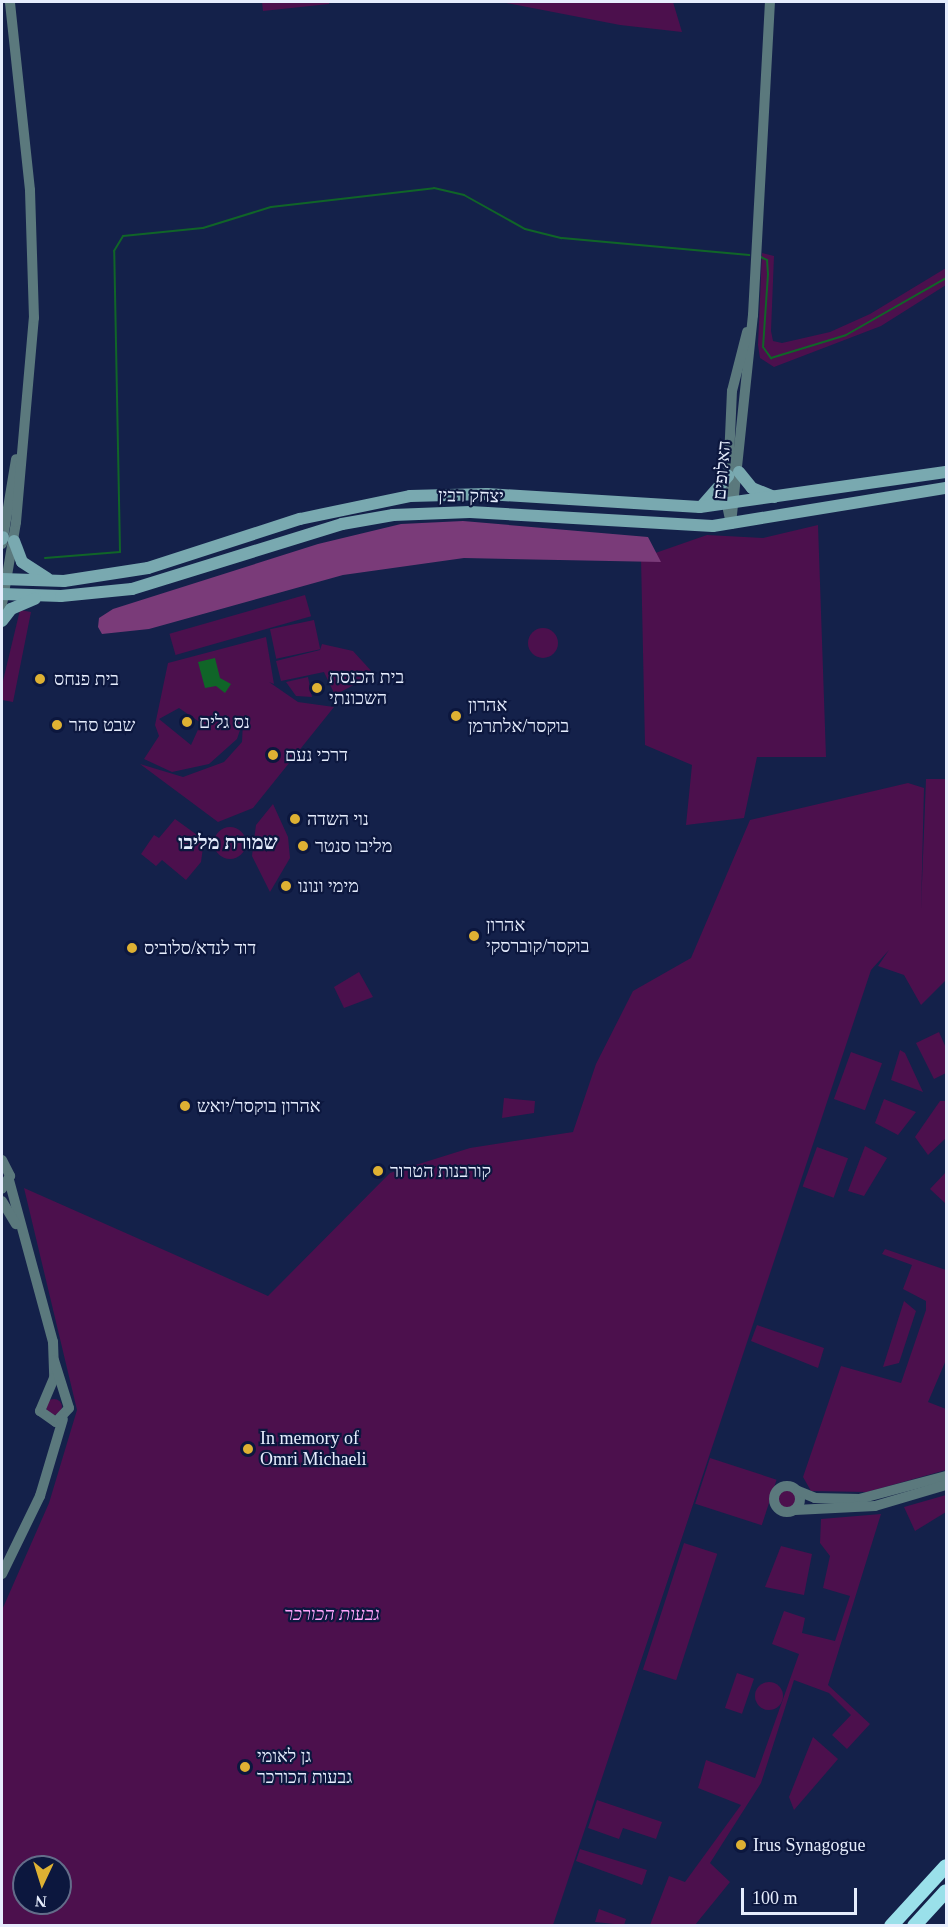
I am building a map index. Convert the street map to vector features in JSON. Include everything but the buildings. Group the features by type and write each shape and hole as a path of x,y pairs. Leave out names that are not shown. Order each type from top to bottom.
{"highway":[{"path":"891,1926 946,1866"},
{"path":"914,1926 946,1891"}],"main road":[{"name":"יצחק רבין","path":"4,580 54,581 148,568 300,519 410,496 487,494 700,507 781,498 946,472"},
{"path":"700,507 733,474 760,494 781,498"},
{"name":"יצחק רבין","path":"2,598 132,589 331,527 393,515 470,512 656,525 731,524 946,488"},
{"path":"5,540 22,562 54,581"},
{"path":"2,621 22,603 47,596"}],"street":[{"path":"2,598 5,540 23,433 34,262 10,2"},
{"name":"האלופים","path":"731,524 733,474 753,315 770,2"},
{"path":"2,1160 50,1324 54,1360 69,1408 63,1419 46,1477 2,1574"},
{"path":"2,1189 9,1180"},
{"path":"2,1201 22,1234"},
{"path":"46,1477 48,1420 40,1407 47,1396 54,1360"},
{"path":"47,1396 64,1398"},
{"path":"48,1420 63,1419"},
{"path":"946,1476 859,1499 815,1498 786,1486 774,1497 782,1511 874,1506 946,1485"},
{"path":"795,1510 798,1491"}],"green space":[{"path":"262,2 329,2 329,4 263,11"},
{"path":"501,2 673,2 682,32 620,25"},
{"path":"762,253 774,256 771,331 773,341 782,343 830,332 870,314 946,268 946,285 881,326 774,367 760,358 758,345"},
{"path":"818,525 826,757 757,757 744,818 686,825 692,765 645,745 641,558 707,535 763,538"},
{"path":"305,595 311,616 176,655 169,634"},
{"path":"20,610 31,612 13,702 2,700 2,685"},
{"path":"314,620 320,649 276,659 270,629"},
{"path":"543,628 554,632 558,643 554,654 543,658 532,654 528,643 532,632"},
{"path":"266,637 274,684 269,682 298,702 334,707 253,808 218,822 140,764 183,777 224,762 242,742 243,721 237,739 209,764 172,772 144,759 159,736 155,725 168,663","holes":["179,708 201,723 191,745 159,719"]},
{"path":"322,644 353,651 374,674 335,695 324,672 281,681 276,661 320,650"},
{"path":"308,677 312,697 296,696 286,682"},
{"name":"גבעות הכורכר","path":"926,779 946,779 946,980 921,1005 904,975 878,966 889,950 871,970 553,1925 2,1925 2,1610 49,1503 77,1410 24,1188 268,1296 390,1173 470,1148 573,1132 596,1064 633,991 691,958 750,820 908,783 924,788 921,909"},
{"path":"273,804 288,837 290,858 270,892 252,856 256,825"},
{"path":"175,819 204,840 201,862 186,880 162,860 156,866 141,854 154,835 159,838"},
{"path":"230,827 241,832 246,843 241,854 230,859 219,854 214,843 219,832"},
{"path":"359,972 373,997 344,1008 334,987"},
{"path":"939,1032 946,1048 946,1073 934,1079 916,1043"},
{"path":"900,1050 905,1053 923,1092 891,1080"},
{"path":"851,1052 882,1063 865,1110 834,1099"},
{"path":"504,1098 535,1101 534,1113 502,1118"},
{"path":"884,1099 916,1112 898,1135 875,1123"},
{"path":"940,1101 946,1101 946,1138 928,1155 915,1137"},
{"path":"865,1146 887,1158 864,1196 848,1191"},
{"path":"817,1147 848,1158 834,1198 803,1186"},
{"path":"946,1172 946,1204 930,1189"},
{"path":"885,1249 946,1270 946,1360 928,1402 946,1409 946,1470 867,1492 811,1491 803,1477 841,1366 901,1383 926,1310 926,1301 903,1289 912,1265 882,1254"},
{"path":"904,1301 916,1311 899,1363 883,1367"},
{"path":"757,1325 824,1348 818,1368 751,1341"},
{"path":"54,1399 62,1407 54,1415 46,1407"},
{"path":"710,1458 777,1480 762,1525 695,1504"},
{"path":"787,1488 795,1491 798,1499 795,1507 787,1510 779,1507 776,1499 779,1491"},
{"path":"946,1495 946,1512 915,1531 904,1507"},
{"path":"881,1514 828,1685 870,1724 847,1749 832,1735 851,1715 829,1693 794,1680 761,1783 710,1863 730,1882 695,1925 650,1925 669,1876 685,1882 741,1805 698,1788 706,1760 755,1778 799,1654 772,1644 784,1611 805,1618 802,1633 835,1641 850,1596 823,1588 830,1556 820,1543 821,1519"},
{"path":"684,1543 717,1554 676,1680 643,1669"},
{"path":"781,1546 812,1554 804,1595 765,1587"},
{"path":"737,1673 754,1679 742,1714 725,1708"},
{"path":"769,1682 779,1686 783,1696 779,1706 769,1710 759,1706 755,1696 759,1686"},
{"path":"813,1737 838,1759 794,1810 789,1797"},
{"path":"597,1800 662,1822 656,1839 623,1828 619,1839 588,1828"},
{"path":"580,1849 647,1870 642,1885 576,1861"},
{"path":"599,1909 626,1919 624,1925 595,1922"}],"shaded area":[{"path":"463,521 648,537 661,562 464,558 343,575 149,629 102,634 98,627 99,618 113,609 318,544 401,524"},
{"path":"215,658 220,678 231,684 225,693 216,686 205,688 198,662"}],"waterway":[{"path":"45,558 120,552 114,251 123,236 203,228 271,207 434,188 464,195 525,229 562,238 749,255"},
{"path":"761,257 767,260 768,274 763,347 771,358 846,335 946,278"}],"place":[{"name":"בית פנחס","path":"40,679"},
{"name":"בית הכנסת השכונתי","path":"317,688"},
{"name":"אהרון בוקסר/אלתרמן","path":"456,716"},
{"name":"נס גלים","path":"187,722"},
{"name":"שבט סהר","path":"57,725"},
{"name":"דרכי נעם","path":"273,755"},
{"name":"נוי השדה","path":"295,819"},
{"name":"מליבו סנטר","path":"303,846"},
{"name":"מימי ונונו","path":"286,886"},
{"name":"אהרון בוקסר/קוברסקי","path":"474,936"},
{"name":"דוד לנדא/סלוביס","path":"132,948"},
{"name":"אהרון בוקסר/יואש","path":"185,1106"},
{"name":"קורבנות הטרור","path":"378,1171"},
{"name":"In memory of Omri Michaeli","path":"248,1449"},
{"name":"גן לאומי גבעות הכורכר","path":"245,1767"},
{"name":"Irus Synagogue","path":"741,1845"}],"district":[{"name":"שמורת מליבו","path":"228,842"}]}
